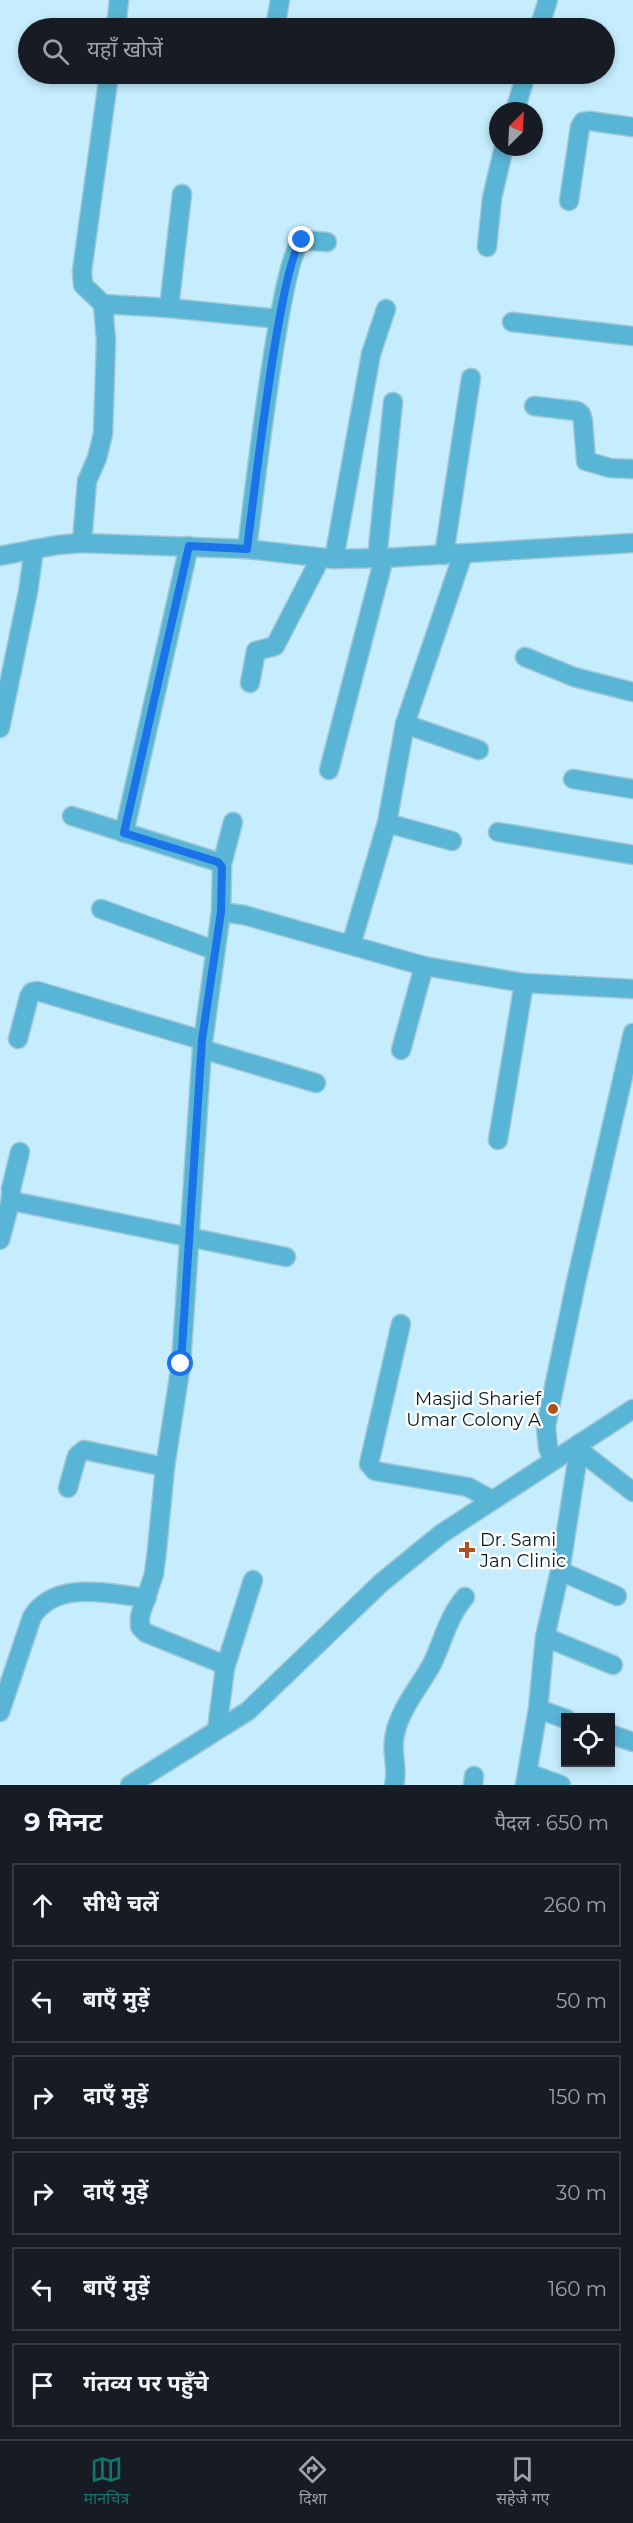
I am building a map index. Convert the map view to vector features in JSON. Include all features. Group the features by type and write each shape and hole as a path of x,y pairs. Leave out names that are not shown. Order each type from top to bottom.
{"street":[{"path":"117,18 119,0"},
{"path":"277,18 280,0"},
{"path":"542,18 548,0"},
{"path":"108,84 83,285 103,304 169,308 279,320"},
{"path":"518,102 523,84"},
{"path":"569,201 580,127 583,122 633,127"},
{"path":"487,247 492,198 502,156"},
{"path":"169,308 182,194"},
{"path":"247,549 279,320 297,246 302,240 327,242"},
{"path":"82,543 87,481 97,458 103,434 106,341 103,304"},
{"path":"250,683 256,651 275,646 327,559 371,354 386,309"},
{"path":"512,322 633,336"},
{"path":"444,555 471,378"},
{"path":"329,770 380,558 393,402"},
{"path":"534,406 577,411 581,414 586,461 610,468 633,469"},
{"path":"0,556 82,543 247,549 327,559 444,555 633,543"},
{"path":"124,833 189,546"},
{"path":"0,728 28,592 34,549"},
{"path":"351,945 387,823 405,724 463,554"},
{"path":"525,657 583,680 633,692"},
{"path":"405,724 479,750"},
{"path":"573,779 633,789"},
{"path":"72,816 222,864"},
{"path":"225,1668 218,1662 146,1633 140,1627 140,1616 147,1598 158,1550 165,1467 181,1364 202,1044 221,912 222,864 233,822"},
{"path":"387,823 452,841"},
{"path":"498,832 633,855"},
{"path":"101,909 214,950"},
{"path":"221,912 244,915 424,966 524,982 633,989"},
{"path":"401,1050 424,966"},
{"path":"498,1140 524,982"},
{"path":"18,1039 29,997 32,992 37,991 316,1083"},
{"path":"553,1460 548,1448 546,1426 576,1282 633,1033"},
{"path":"0,1240 20,1152"},
{"path":"11,1199 26,1205 286,1257"},
{"path":"401,1324 369,1464 370,1468 375,1471 468,1487 492,1500"},
{"path":"130,1785 248,1711 412,1556 553,1460 580,1446 632,1407"},
{"path":"580,1446 633,1492"},
{"path":"561,1785 526,1779 538,1709 544,1637 560,1571 580,1446"},
{"path":"68,1488 76,1456 84,1450 165,1467"},
{"path":"560,1571 617,1596"},
{"path":"218,1729 225,1668 253,1580"},
{"path":"0,1712 32,1617 38,1607 50,1598 64,1594 94,1592 147,1598"},
{"path":"394,1785 396,1770 393,1746 399,1722 432,1664 451,1615 465,1597"},
{"path":"544,1637 613,1665"},
{"path":"538,1709 561,1717"},
{"path":"615,1736 633,1742"}],"place":[{"name":"Masjid Sharief Umar Colony A","path":"553,1409"},
{"name":"Dr. Sami Jan Clinic","path":"467,1550"}],"route":[{"path":"181,1364 191,1238 202,1040 221,912 222,864 124,833 189,546 247,549 279,320 297,246 302,240"}]}
